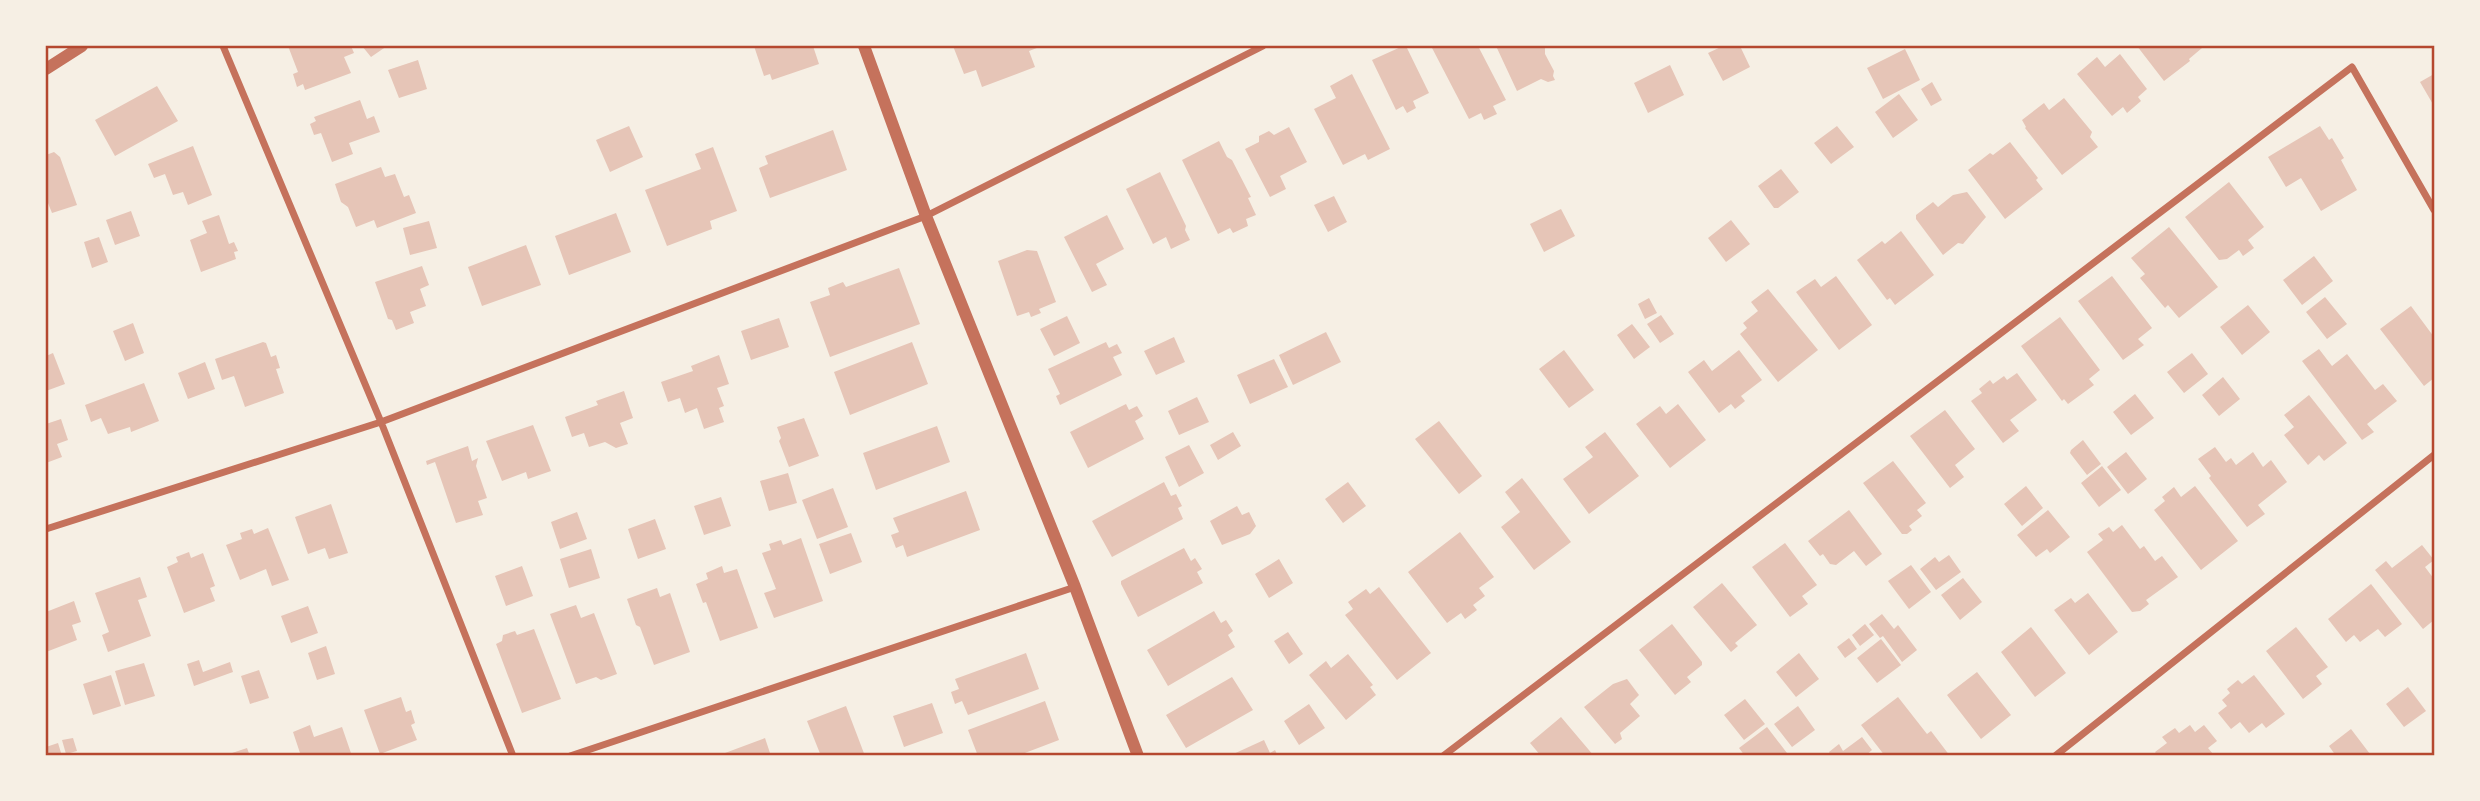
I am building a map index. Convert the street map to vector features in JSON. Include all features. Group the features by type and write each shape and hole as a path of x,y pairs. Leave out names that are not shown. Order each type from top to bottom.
{"street":[{"path":"46,69 82,46"},
{"path":"223,46 380,422 513,755"},
{"path":"864,46 926,216 1075,587 1138,755"},
{"path":"46,529 380,422 926,216 1263,46"},
{"path":"1443,755 2351,67 2434,210"},
{"path":"2055,755 2434,455"},
{"path":"570,755 1075,587"}],"building":[{"path":"288,46 351,46 354,53 344,57 351,73 305,90 303,84 297,87 293,74 298,72"},
{"path":"362,46 387,46 371,57"},
{"path":"754,46 813,46 819,64 772,80 770,74 764,76"},
{"path":"953,46 1042,46 1029,51 1035,67 982,87 976,70 964,74"},
{"path":"1406,46 1429,93 1413,101 1416,108 1407,113 1403,106 1396,110 1372,60"},
{"path":"1431,46 1478,46 1506,100 1493,106 1497,114 1484,120 1481,113 1469,119"},
{"path":"1496,46 1545,46 1545,54 1554,71 1555,80 1548,82 1541,79 1517,91"},
{"path":"1723,46 1740,46 1750,67 1723,81 1708,53"},
{"path":"2137,46 2201,46 2202,48 2164,81"},
{"path":"1905,49 1920,80 1883,99 1867,68"},
{"path":"2120,54 2147,89 2138,97 2141,101 2127,113 2123,107 2112,116 2077,74 2097,57 2105,67"},
{"path":"418,60 427,89 399,98 388,70"},
{"path":"1670,65 1684,95 1648,113 1634,83"},
{"path":"1352,74 1390,149 1368,160 1365,154 1343,165 1314,109 1336,98 1330,86"},
{"path":"2434,74 2434,106 2420,82"},
{"path":"1932,82 1942,100 1931,106 1921,89"},
{"path":"157,86 178,121 115,156 95,120"},
{"path":"1899,94 1918,120 1893,138 1875,112"},
{"path":"2064,98 2092,132 2090,137 2098,147 2062,175 2025,128 2022,120 2044,103 2049,110"},
{"path":"360,100 367,119 374,116 380,132 349,143 353,154 332,162 321,133 314,135 310,124 316,121 314,117"},
{"path":"629,126 643,157 610,172 596,140"},
{"path":"1837,126 1854,147 1831,164 1814,143"},
{"path":"2320,126 2329,140 2332,138 2344,158 2341,160 2357,190 2321,211 2301,178 2286,187 2268,157"},
{"path":"1289,127 1307,162 1280,176 1286,189 1270,197 1245,149 1259,142 1259,136 1269,131 1274,135"},
{"path":"833,130 847,170 770,198 759,168 768,164 765,156"},
{"path":"1219,141 1251,197 1248,198 1256,215 1246,219 1248,226 1233,233 1230,228 1218,234 1182,160"},
{"path":"2010,142 2038,178 2036,180 2043,189 2005,219 1968,170"},
{"path":"193,146 212,195 188,205 183,192 173,195 165,174 154,178 148,164"},
{"path":"713,147 737,211 710,221 712,229 667,246 645,190 701,169 695,154"},
{"path":"54,152 60,157 77,205 52,213 48,203 46,204 46,155"},
{"path":"381,167 385,177 395,174 404,197 409,195 416,213 377,228 374,220 356,227 348,207 341,202 335,184"},
{"path":"1781,169 1799,192 1778,208 1774,208 1758,186"},
{"path":"1160,172 1190,240 1171,249 1166,237 1153,244 1126,189"},
{"path":"2229,182 2264,227 2248,240 2254,248 2243,256 2239,250 2227,259 2219,260 2185,217"},
{"path":"1967,192 1986,217 1963,244 1958,243 1943,255 1916,219 1916,215 1933,202 1938,207 1953,195"},
{"path":"1334,196 1347,222 1328,232 1314,205"},
{"path":"1561,209 1575,236 1544,252 1530,224"},
{"path":"131,211 140,236 115,245 106,220"},
{"path":"616,213 631,252 569,275 555,236"},
{"path":"219,215 229,244 234,242 238,251 234,252 236,259 201,272 190,240 207,233 202,221"},
{"path":"1107,215 1124,249 1096,264 1107,285 1092,292 1064,237"},
{"path":"1731,220 1750,244 1726,262 1708,238"},
{"path":"429,221 437,248 410,255 403,228"},
{"path":"2169,227 2218,287 2179,318 2168,305 2165,308 2140,278 2145,274 2131,258"},
{"path":"1901,231 1934,275 1895,305 1890,298 1887,300 1857,260 1882,241 1885,244"},
{"path":"99,237 108,262 92,268 84,242"},
{"path":"526,245 541,285 482,306 468,267"},
{"path":"1027,250 1037,251 1056,302 1039,309 1041,313 1031,317 1029,312 1017,316 998,261"},
{"path":"2314,256 2333,281 2302,305 2283,280"},
{"path":"422,266 429,285 420,289 426,306 410,312 414,323 396,330 392,320 388,319 375,282"},
{"path":"899,268 920,324 830,357 810,302 830,295 828,288 843,282 846,287"},
{"path":"1836,276 1872,325 1839,350 1796,292 1815,279 1821,287"},
{"path":"2112,276 2152,328 2138,339 2144,345 2123,360 2078,301"},
{"path":"1768,289 1818,350 1778,382 1740,334 1747,328 1743,323 1758,311 1751,302"},
{"path":"2325,297 2347,324 2327,339 2306,312"},
{"path":"1649,298 1657,313 1645,319 1638,304"},
{"path":"2248,305 2270,332 2242,355 2220,327"},
{"path":"2411,306 2434,337 2434,378 2424,386 2380,329"},
{"path":"1661,315 1674,334 1660,343 1647,324"},
{"path":"1067,316 1080,343 1054,356 1040,329"},
{"path":"2060,317 2100,370 2089,379 2094,385 2068,404 2064,399 2062,401 2021,346"},
{"path":"779,318 789,347 751,360 741,331"},
{"path":"133,323 144,353 125,361 113,331"},
{"path":"1632,324 1650,347 1634,359 1617,335"},
{"path":"1326,332 1341,362 1293,385 1279,355"},
{"path":"1174,337 1185,362 1156,375 1144,351"},
{"path":"912,342 928,384 850,415 834,372"},
{"path":"1106,342 1109,348 1117,344 1122,353 1113,357 1122,375 1060,405 1056,396 1060,394 1048,369"},
{"path":"266,343 271,357 276,355 280,368 276,369 284,393 245,407 234,376 222,380 215,359"},
{"path":"2319,349 2332,366 2347,354 2375,390 2383,384 2397,401 2367,424 2374,432 2362,440 2302,361"},
{"path":"1564,350 1594,390 1569,408 1539,369"},
{"path":"1739,350 1762,380 1741,396 1745,401 1735,409 1731,404 1719,413 1688,372 1704,360 1712,371"},
{"path":"53,353 65,384 46,391 46,356"},
{"path":"2192,353 2208,374 2184,393 2167,372"},
{"path":"719,355 729,384 717,388 724,406 719,408 724,422 704,429 697,408 685,413 680,398 668,402 661,382 693,371 691,366"},
{"path":"1274,359 1288,387 1250,404 1237,375"},
{"path":"205,362 215,389 188,399 178,373"},
{"path":"2017,373 2037,400 2010,420 2019,431 2003,443 1971,401 1982,393 1979,389 1990,380 1993,384 2004,376 2007,380"},
{"path":"2223,377 2240,399 2219,416 2202,395"},
{"path":"144,383 159,421 131,432 130,427 108,434 101,418 91,422 85,405"},
{"path":"624,391 633,418 620,423 628,444 616,448 605,442 589,447 584,433 572,437 565,417 598,405 596,401"},
{"path":"2135,394 2154,418 2131,435 2113,412"},
{"path":"2309,395 2347,443 2324,461 2319,455 2308,465 2284,435 2294,427 2284,415"},
{"path":"1197,397 1209,422 1179,435 1168,411"},
{"path":"1126,404 1129,410 1137,406 1143,416 1135,421 1144,439 1088,468 1070,432"},
{"path":"1678,404 1706,440 1670,468 1636,424 1660,406 1666,414"},
{"path":"1945,410 1975,449 1955,465 1964,477 1950,488 1910,436"},
{"path":"804,418 819,456 789,467 779,441 781,438 777,427"},
{"path":"61,419 68,440 57,444 62,457 46,463 46,424"},
{"path":"1439,421 1482,476 1459,494 1415,439"},
{"path":"533,425 551,471 528,479 526,472 502,481 486,441"},
{"path":"937,426 950,462 876,490 863,453"},
{"path":"1233,432 1241,446 1218,460 1210,445"},
{"path":"1605,432 1639,476 1589,514 1563,479 1593,457 1585,447"},
{"path":"2083,440 2101,464 2087,475 2070,453"},
{"path":"1189,445 1204,473 1179,487 1165,457"},
{"path":"468,446 472,461 478,458 476,466 487,498 478,501 483,515 456,523 435,462 427,465 426,461"},
{"path":"2215,447 2226,462 2231,458 2236,465 2253,452 2263,467 2271,460 2287,482 2258,505 2265,514 2247,527 2209,478 2211,476 2198,459"},
{"path":"2126,452 2147,479 2128,494 2107,467"},
{"path":"1893,461 1926,503 1917,510 1922,516 1909,526 1912,530 1907,534 1902,534 1863,483"},
{"path":"2102,466 2121,490 2099,507 2081,483"},
{"path":"788,473 797,503 769,511 760,481"},
{"path":"1522,478 1571,542 1534,570 1501,527 1520,512 1505,492"},
{"path":"1164,482 1171,496 1176,494 1182,506 1178,508 1183,519 1112,557 1092,521"},
{"path":"1348,482 1366,506 1343,523 1325,499"},
{"path":"2026,486 2043,508 2022,526 2004,504"},
{"path":"2195,486 2238,541 2201,570 2154,510 2165,501 2162,497 2174,487 2181,497"},
{"path":"833,488 848,527 817,539 802,500"},
{"path":"966,491 980,530 907,557 903,545 896,548 891,535 899,532 893,518"},
{"path":"721,497 731,526 704,535 694,506"},
{"path":"331,504 348,553 329,559 325,548 308,554 295,517"},
{"path":"1237,506 1242,515 1249,512 1256,526 1250,534 1222,545 1210,521"},
{"path":"1849,510 1882,554 1866,566 1854,551 1836,565 1830,564 1808,541"},
{"path":"2048,510 2070,537 2050,553 2047,549 2036,557 2017,535"},
{"path":"577,512 587,539 560,549 551,522"},
{"path":"655,519 666,549 638,559 628,529"},
{"path":"2122,525 2140,549 2144,546 2155,561 2162,556 2178,577 2146,600 2149,604 2140,611 2132,612 2087,552 2103,540 2098,534 2109,527 2113,532"},
{"path":"268,528 289,580 272,586 266,569 240,580 226,545 242,539 240,533 252,529 254,534"},
{"path":"1460,532 1494,577 1479,588 1485,596 1473,605 1477,610 1465,619 1461,613 1447,623 1408,572"},
{"path":"851,533 862,562 830,574 819,544"},
{"path":"801,538 823,601 774,618 764,593 776,589 762,553 771,550 769,544 781,540 783,545"},
{"path":"1785,543 1817,585 1802,596 1808,604 1790,617 1752,567"},
{"path":"2422,545 2434,560 2425,567 2434,579 2434,620 2423,629 2375,570 2386,561 2392,568"},
{"path":"1184,548 1191,561 1195,558 1202,569 1197,572 1203,583 1138,617 1121,581"},
{"path":"591,549 600,578 569,588 560,559"},
{"path":"189,552 191,558 203,553 215,586 210,588 215,601 184,613 167,567 178,562 176,557"},
{"path":"1949,555 1961,572 1936,590 1920,569 1935,557 1939,562"},
{"path":"1279,559 1293,583 1269,598 1255,574"},
{"path":"1911,565 1931,592 1909,609 1888,581"},
{"path":"522,566 533,596 506,606 495,576"},
{"path":"722,566 724,573 737,569 758,628 720,641 706,602 703,603 696,584 708,579 706,573"},
{"path":"140,577 147,597 138,600 151,636 108,652 102,635 109,632 95,593"},
{"path":"1963,578 1982,602 1960,620 1941,595"},
{"path":"1722,583 1757,625 1735,643 1738,646 1731,652 1693,607"},
{"path":"2371,584 2402,624 2385,637 2378,629 2360,642 2354,635 2346,642 2328,619"},
{"path":"1379,587 1431,653 1397,680 1345,615 1353,609 1348,602 1366,589 1370,594"},
{"path":"657,588 660,597 670,593 690,652 654,665 627,599"},
{"path":"2088,593 2118,632 2089,655 2054,610 2071,598 2075,603"},
{"path":"74,601 81,622 72,625 77,640 46,652 46,612"},
{"path":"576,605 581,618 594,613 617,674 576,684 550,614"},
{"path":"308,606 318,633 291,643 281,616"},
{"path":"1214,611 1221,623 1226,620 1233,631 1228,635 1235,647 1168,686 1147,650"},
{"path":"1882,614 1894,629 1898,625 1917,650 1902,662 1883,636 1880,638 1869,624"},
{"path":"1672,624 1702,662 1702,665 1687,677 1691,682 1675,695 1639,650"},
{"path":"1865,624 1874,635 1860,646 1852,635"},
{"path":"2031,627 2066,673 2035,697 2001,652"},
{"path":"2296,627 2328,667 2316,676 2322,684 2303,699 2266,651"},
{"path":"534,629 561,699 522,713 496,644 502,641 503,635 515,631 517,635"},
{"path":"1288,632 1303,654 1289,664 1274,641"},
{"path":"1849,638 1857,649 1845,658 1837,647"},
{"path":"1881,639 1901,665 1877,683 1857,658"},
{"path":"326,646 335,674 317,680 308,653"},
{"path":"1026,653 1039,689 968,715 962,701 955,704 951,692 959,689 955,679"},
{"path":"1799,653 1819,679 1796,697 1776,672"},
{"path":"1348,654 1373,685 1370,687 1376,695 1346,720 1309,675 1326,661 1331,668"},
{"path":"199,660 203,672 230,662 233,672 194,686 187,664"},
{"path":"144,663 155,696 125,705 115,671"},
{"path":"259,670 269,698 250,704 241,676"},
{"path":"1977,672 2011,715 1981,739 1947,695"},
{"path":"111,675 121,706 93,715 83,684"},
{"path":"2254,675 2285,714 2266,728 2262,723 2249,733 2240,722 2231,729 2218,713 2227,706 2222,700 2230,693 2227,689 2238,680 2242,684"},
{"path":"1232,677 1253,710 1186,748 1166,715"},
{"path":"1627,679 1639,695 1630,704 1640,716 1620,733 1622,739 1615,744 1584,707 1613,684"},
{"path":"2408,687 2426,711 2404,727 2386,704"},
{"path":"401,697 406,712 411,710 415,723 411,725 417,740 380,754 364,710"},
{"path":"1898,697 1927,734 1931,731 1950,756 1885,756 1861,725"},
{"path":"1745,699 1765,724 1744,740 1724,715"},
{"path":"1045,701 1059,740 1017,756 978,756 968,730"},
{"path":"932,703 943,733 904,747 893,716"},
{"path":"1309,704 1325,728 1299,745 1284,721"},
{"path":"846,706 865,756 821,756 807,721"},
{"path":"1798,706 1815,730 1792,747 1774,724"},
{"path":"1561,717 1594,756 1541,756 1530,743"},
{"path":"310,725 314,737 342,727 352,756 301,756 293,732"},
{"path":"2190,725 2195,732 2204,725 2217,741 2208,748 2213,754 2158,756 2155,752 2167,743 2162,737 2175,728 2179,733"},
{"path":"1767,727 1787,753 1785,756 1745,756 1739,748"},
{"path":"2351,729 2370,754 2368,756 2336,756 2329,746"},
{"path":"1862,737 1872,750 1865,756 1831,756 1829,752 1839,744 1843,751"},
{"path":"73,738 77,751 66,754 62,740"},
{"path":"765,738 771,756 726,756 725,753"},
{"path":"1264,740 1270,753 1275,750 1278,756 1229,756"},
{"path":"58,743 62,756 46,756 46,747"},
{"path":"247,748 250,756 226,756 226,755"}]}
